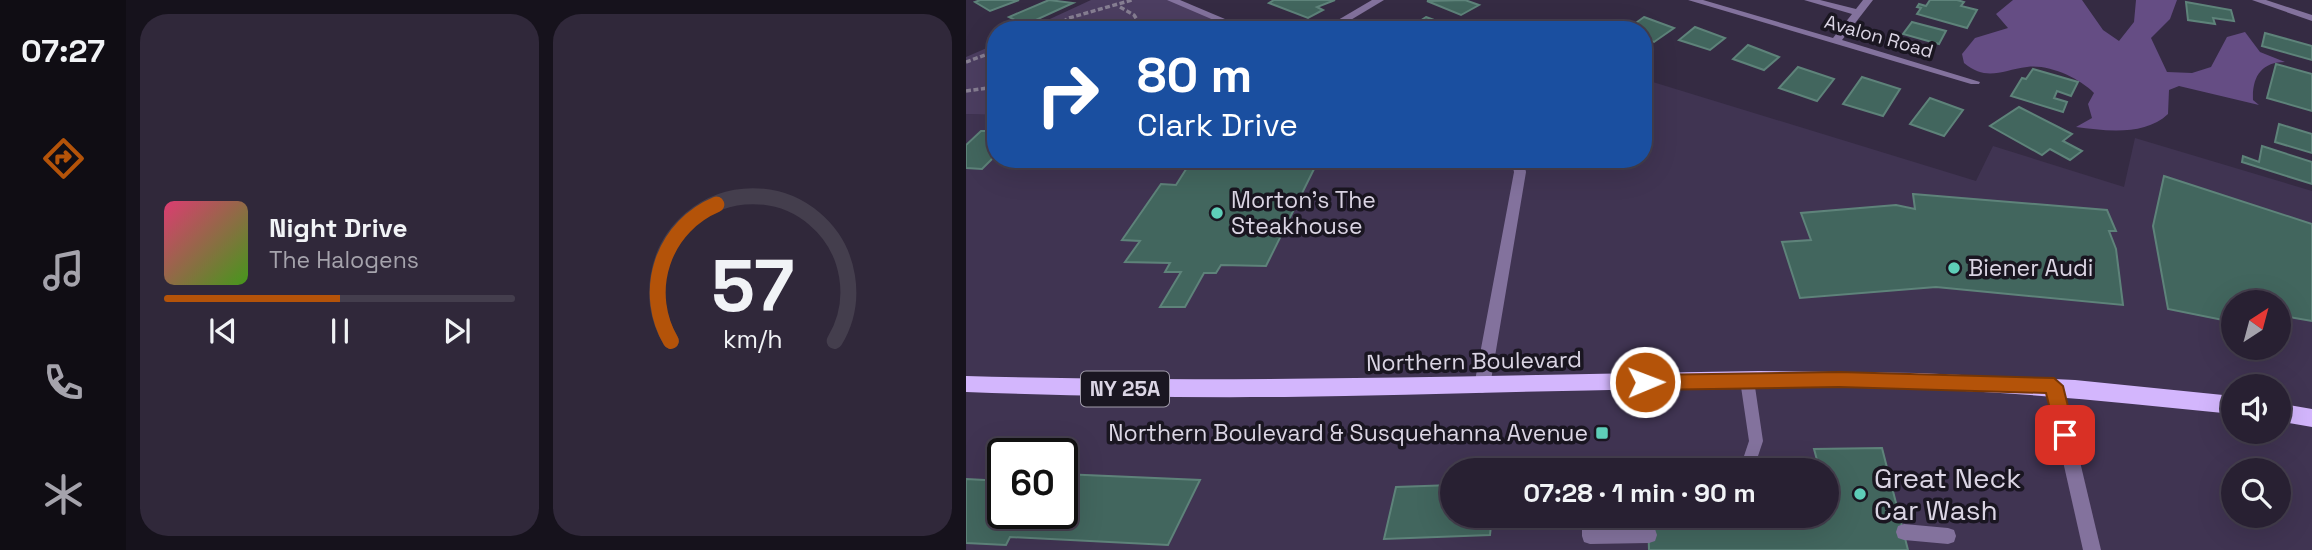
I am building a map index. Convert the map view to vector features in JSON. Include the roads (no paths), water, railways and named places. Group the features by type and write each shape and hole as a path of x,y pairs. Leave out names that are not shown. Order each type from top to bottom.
{"main road":[{"name":"Northern Boulevard","path":"966,384 1150,389 1894,380 2054,386 2221,404"},
{"path":"2291,414 2312,418"}],"street":[{"path":"1172,0 1224,21"},
{"path":"1342,21 1379,0"},
{"name":"Avalon Road","path":"1693,0 1975,82"},
{"name":"Avalon Road","path":"1809,0 1858,13"},
{"path":"1835,42 1868,0"},
{"path":"2257,0 2312,18"},
{"path":"1482,386 1519,168"},
{"path":"2054,386 2092,550"}],"lane":[{"path":"1747,380 1756,441 1751,458"},
{"path":"1590,528 1590,536 1648,535"},
{"path":"1904,533 1948,536"}],"place":[{"name":"Morton's The Steakhouse","path":"1217,213"},
{"name":"Biener Audi","path":"1954,268"},
{"name":"Northern Boulevard & Susquehanna Avenue","path":"1602,433"},
{"name":"Great Neck Car Wash","path":"1860,494"}]}
